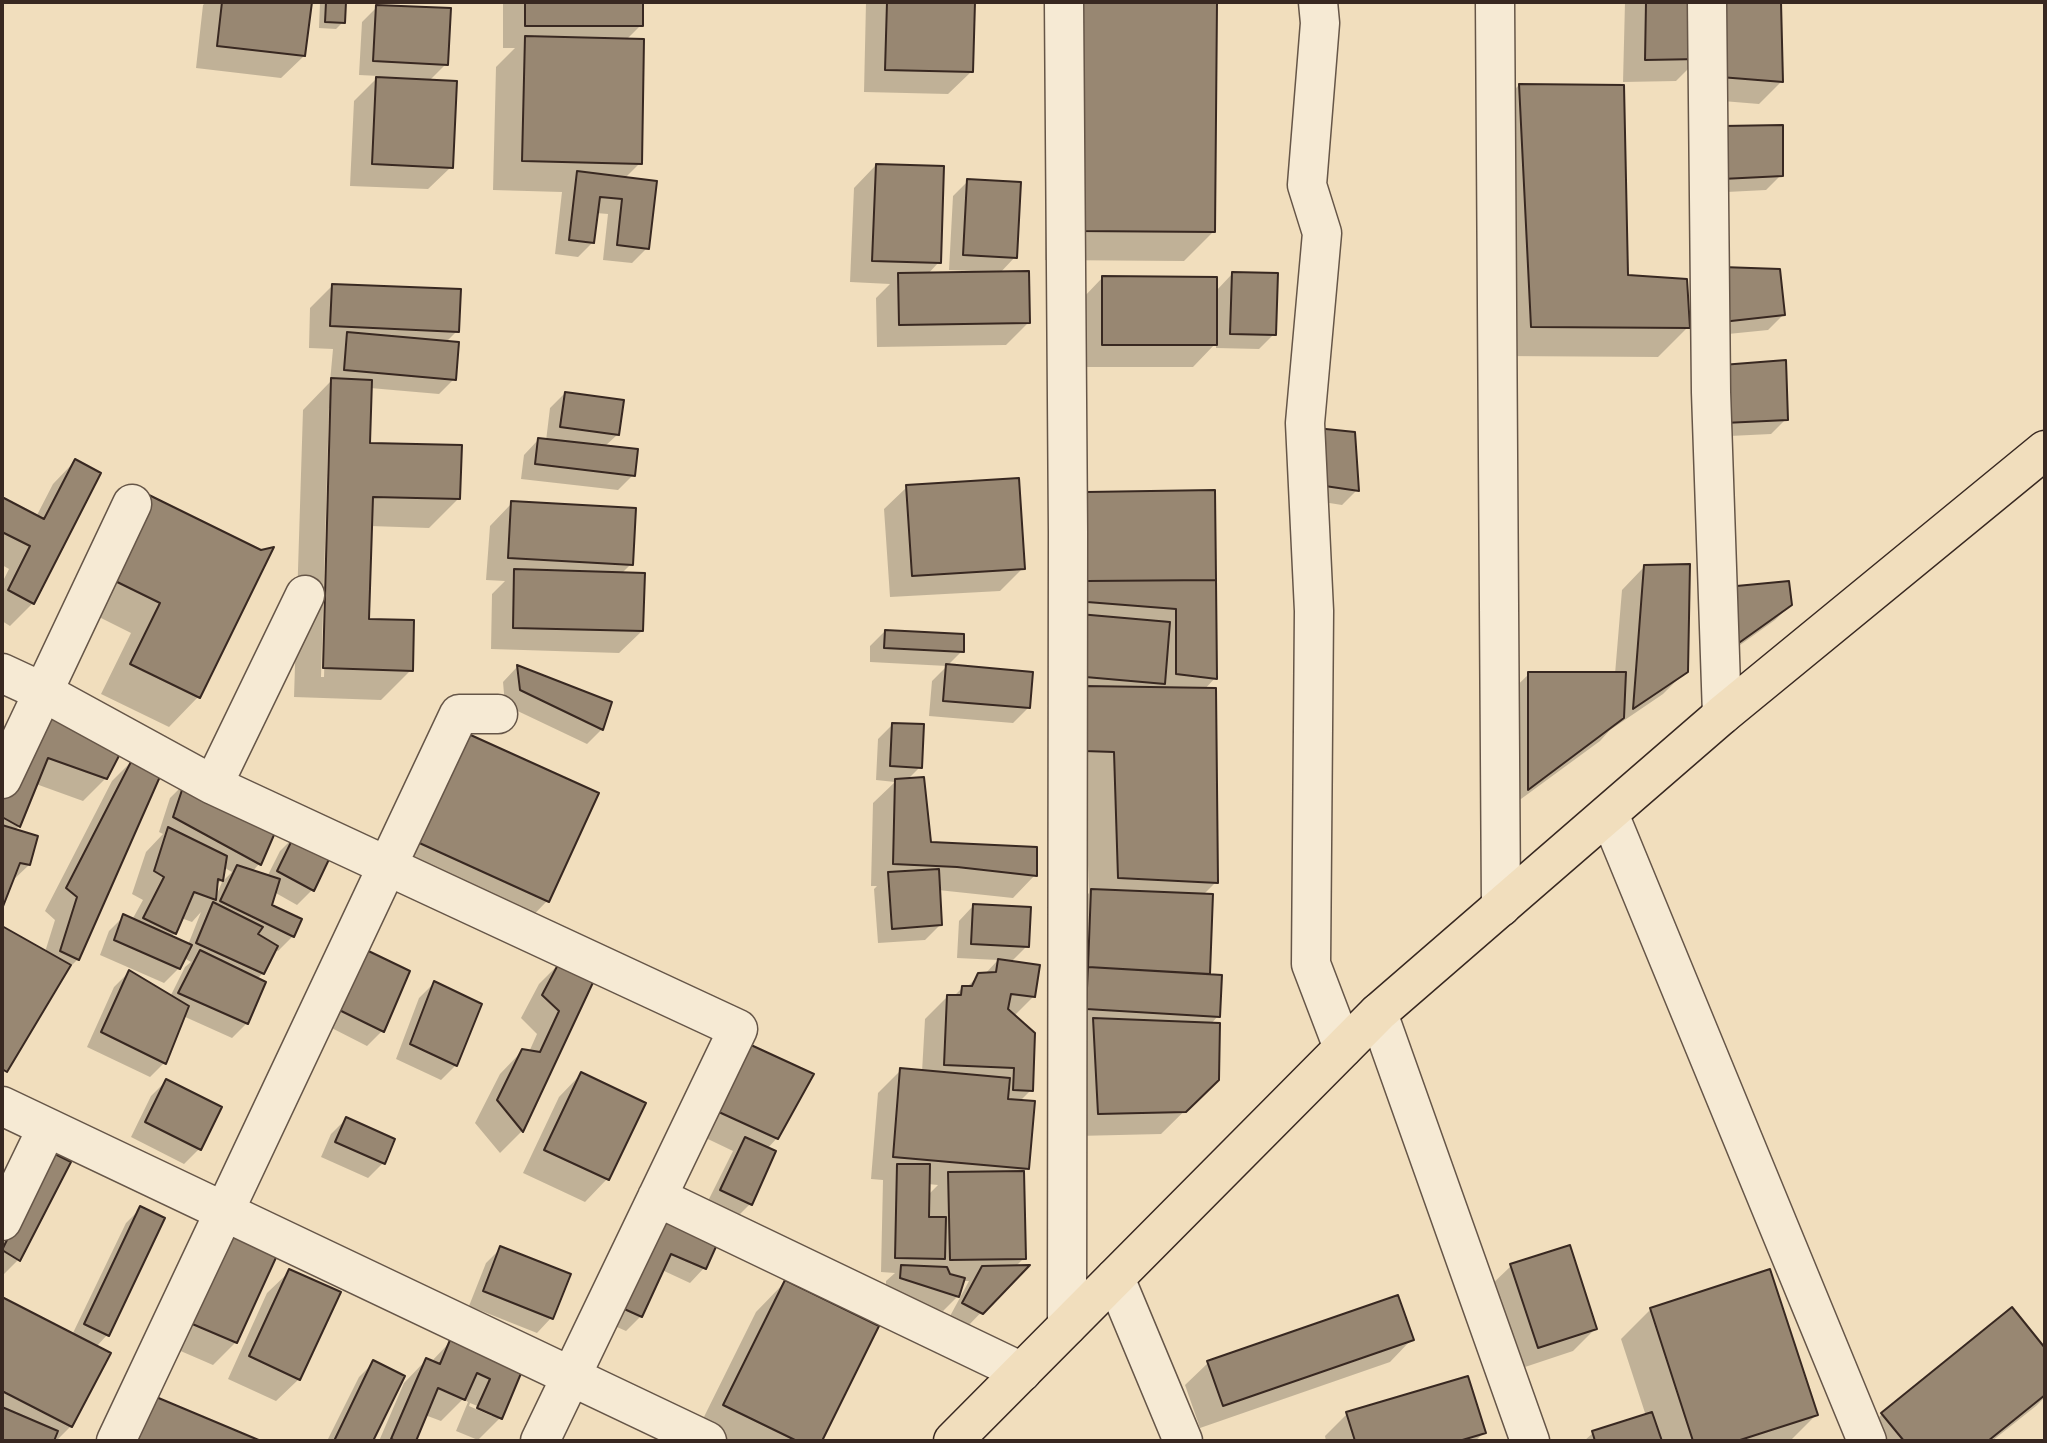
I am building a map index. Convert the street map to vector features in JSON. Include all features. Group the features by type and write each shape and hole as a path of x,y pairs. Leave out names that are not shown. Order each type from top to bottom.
{"main road":[{"path":"953,1441 1378,1013 1722,715 2045,450"}],"street":[{"path":"1064,2 1068,531 1067,1326"},
{"path":"1318,2 1320,23 1307,185 1322,233 1305,423 1314,611 1311,964 1343,1048"},
{"path":"1495,2 1501,907"},
{"path":"1707,2 1711,392 1722,715"},
{"path":"2,779 132,504"},
{"path":"213,785 305,595"},
{"path":"2,673 43,692 213,785 738,1029 540,1441"},
{"path":"116,1441 459,714 498,714"},
{"path":"1609,814 1867,1441"},
{"path":"1378,1013 1530,1441"},
{"path":"2,1107 707,1441"},
{"path":"2,1221 47,1128"},
{"path":"657,1197 1022,1371"},
{"path":"1115,1278 1183,1441"}],"building":[{"path":"222,2 312,2 305,56 217,46"},
{"path":"326,2 346,2 345,23 325,22"},
{"path":"525,2 643,2 643,26 525,26"},
{"path":"887,2 975,2 973,72 885,70"},
{"path":"1076,2 1217,2 1215,232 1074,231"},
{"path":"1646,2 1699,2 1700,59 1645,60"},
{"path":"1726,2 1781,2 1783,82 1720,77"},
{"path":"376,5 451,8 448,65 373,61"},
{"path":"525,36 644,39 642,164 522,161"},
{"path":"376,77 457,81 453,168 372,164"},
{"path":"1519,84 1624,85 1628,275 1687,279 1690,328 1531,327"},
{"path":"1783,125 1783,176 1722,179 1723,126"},
{"path":"876,164 944,166 941,263 872,261"},
{"path":"577,171 657,181 649,249 617,245 622,199 600,197 594,243 569,240"},
{"path":"967,179 1021,182 1017,258 963,255"},
{"path":"1722,267 1780,269 1785,315 1722,322"},
{"path":"1029,271 1030,323 899,325 898,273"},
{"path":"1232,272 1278,273 1276,335 1230,334"},
{"path":"1102,276 1217,277 1217,345 1102,345"},
{"path":"332,284 461,289 459,332 330,326"},
{"path":"347,332 459,342 456,380 344,370"},
{"path":"1786,360 1788,420 1724,423 1722,365"},
{"path":"331,378 372,380 370,443 462,445 460,499 373,497 369,619 414,620 413,671 323,668"},
{"path":"565,392 624,400 619,435 560,427"},
{"path":"1316,428 1355,432 1359,491 1318,485"},
{"path":"538,438 638,449 635,476 535,464"},
{"path":"75,459 101,473 34,604 8,590 30,546 2,532 2,497 44,519"},
{"path":"1019,478 1025,569 912,576 906,485"},
{"path":"1215,490 1216,580 1087,581 1086,492"},
{"path":"149,495 261,550 274,547 200,698 130,664 160,603 109,578"},
{"path":"511,501 636,508 633,565 508,558"},
{"path":"1690,564 1688,672 1633,709 1644,565"},
{"path":"514,569 645,573 643,631 513,628"},
{"path":"1216,580 1217,679 1176,674 1176,609 1087,602 1087,581"},
{"path":"1789,581 1792,605 1729,650 1726,587"},
{"path":"1079,614 1170,622 1165,684 1074,676"},
{"path":"885,630 964,634 964,652 884,648"},
{"path":"946,664 1033,672 1030,708 943,701"},
{"path":"517,665 612,702 603,730 520,690"},
{"path":"1528,672 1626,672 1624,718 1528,790"},
{"path":"1085,686 1216,688 1218,883 1118,878 1114,752 1084,751"},
{"path":"43,709 122,750 107,779 48,758 20,827 2,817 2,800"},
{"path":"892,723 924,724 922,768 890,766"},
{"path":"464,732 599,793 549,902 415,841"},
{"path":"134,756 162,772 79,960 60,951 77,897 66,888"},
{"path":"924,777 931,842 1037,847 1037,876 957,867 893,864 895,779"},
{"path":"185,781 277,828 261,865 173,817"},
{"path":"2,825 38,836 30,865 20,863 2,909"},
{"path":"168,827 227,856 223,881 218,879 216,900 194,892 176,934 143,918 164,877 154,871"},
{"path":"295,834 332,853 314,891 277,871"},
{"path":"237,865 280,879 272,905 302,919 294,937 220,901"},
{"path":"939,869 942,925 892,929 888,872"},
{"path":"1091,889 1213,894 1210,974 1088,967"},
{"path":"213,902 263,927 258,934 278,946 264,974 196,943"},
{"path":"973,904 1031,907 1029,947 971,944"},
{"path":"123,914 192,945 180,969 114,940"},
{"path":"2,926 71,965 7,1072 2,1069"},
{"path":"356,945 410,971 384,1032 327,1004"},
{"path":"200,950 266,982 248,1024 178,993"},
{"path":"561,959 597,974 523,1132 497,1100 522,1049 540,1052 559,1011 542,995"},
{"path":"998,959 1040,965 1035,997 1011,994 1008,1009 1035,1033 1033,1091 1013,1090 1014,1068 944,1065 947,995 961,995 962,986 972,986 978,973 996,972"},
{"path":"1088,967 1222,975 1220,1017 1086,1009"},
{"path":"129,970 189,1006 166,1064 101,1032"},
{"path":"434,981 482,1004 457,1066 410,1044"},
{"path":"1093,1018 1220,1023 1219,1080 1186,1112 1098,1114"},
{"path":"751,1045 814,1074 778,1139 710,1108"},
{"path":"900,1068 1010,1078 1008,1099 1035,1101 1029,1169 893,1157"},
{"path":"581,1072 646,1103 609,1180 544,1150"},
{"path":"166,1079 222,1107 201,1150 145,1122"},
{"path":"346,1117 395,1139 385,1164 335,1142"},
{"path":"745,1137 776,1151 752,1205 720,1190"},
{"path":"51,1152 71,1162 20,1261 2,1250"},
{"path":"897,1164 930,1164 929,1217 946,1217 945,1259 895,1258"},
{"path":"1024,1171 1026,1259 950,1260 948,1172"},
{"path":"140,1206 165,1218 109,1336 84,1324"},
{"path":"664,1215 719,1240 706,1269 671,1254 642,1317 622,1308"},
{"path":"232,1230 279,1251 237,1343 190,1323"},
{"path":"1570,1245 1597,1329 1538,1348 1510,1264"},
{"path":"500,1246 571,1274 553,1319 483,1291"},
{"path":"901,1265 947,1267 950,1274 965,1278 959,1297 900,1278"},
{"path":"1030,1265 983,1314 962,1303 982,1266"},
{"path":"289,1269 341,1292 300,1380 249,1356"},
{"path":"1770,1269 1818,1415 1737,1441 1693,1441 1650,1308"},
{"path":"785,1280 879,1326 822,1441 797,1441 723,1405"},
{"path":"1398,1295 1414,1340 1223,1406 1207,1361"},
{"path":"2,1297 111,1353 72,1427 2,1391"},
{"path":"2012,1307 2045,1348 2045,1395 1988,1441 1904,1441 1881,1413"},
{"path":"450,1340 522,1371 502,1419 477,1408 490,1379 477,1373 465,1400 438,1388 416,1441 391,1439 426,1358 440,1364"},
{"path":"373,1360 405,1376 373,1441 334,1441"},
{"path":"1468,1376 1486,1433 1459,1441 1355,1441 1346,1412"},
{"path":"149,1394 261,1441 129,1441"},
{"path":"2,1407 58,1431 54,1441 2,1441"},
{"path":"1652,1412 1662,1441 1595,1441 1592,1431"}]}
